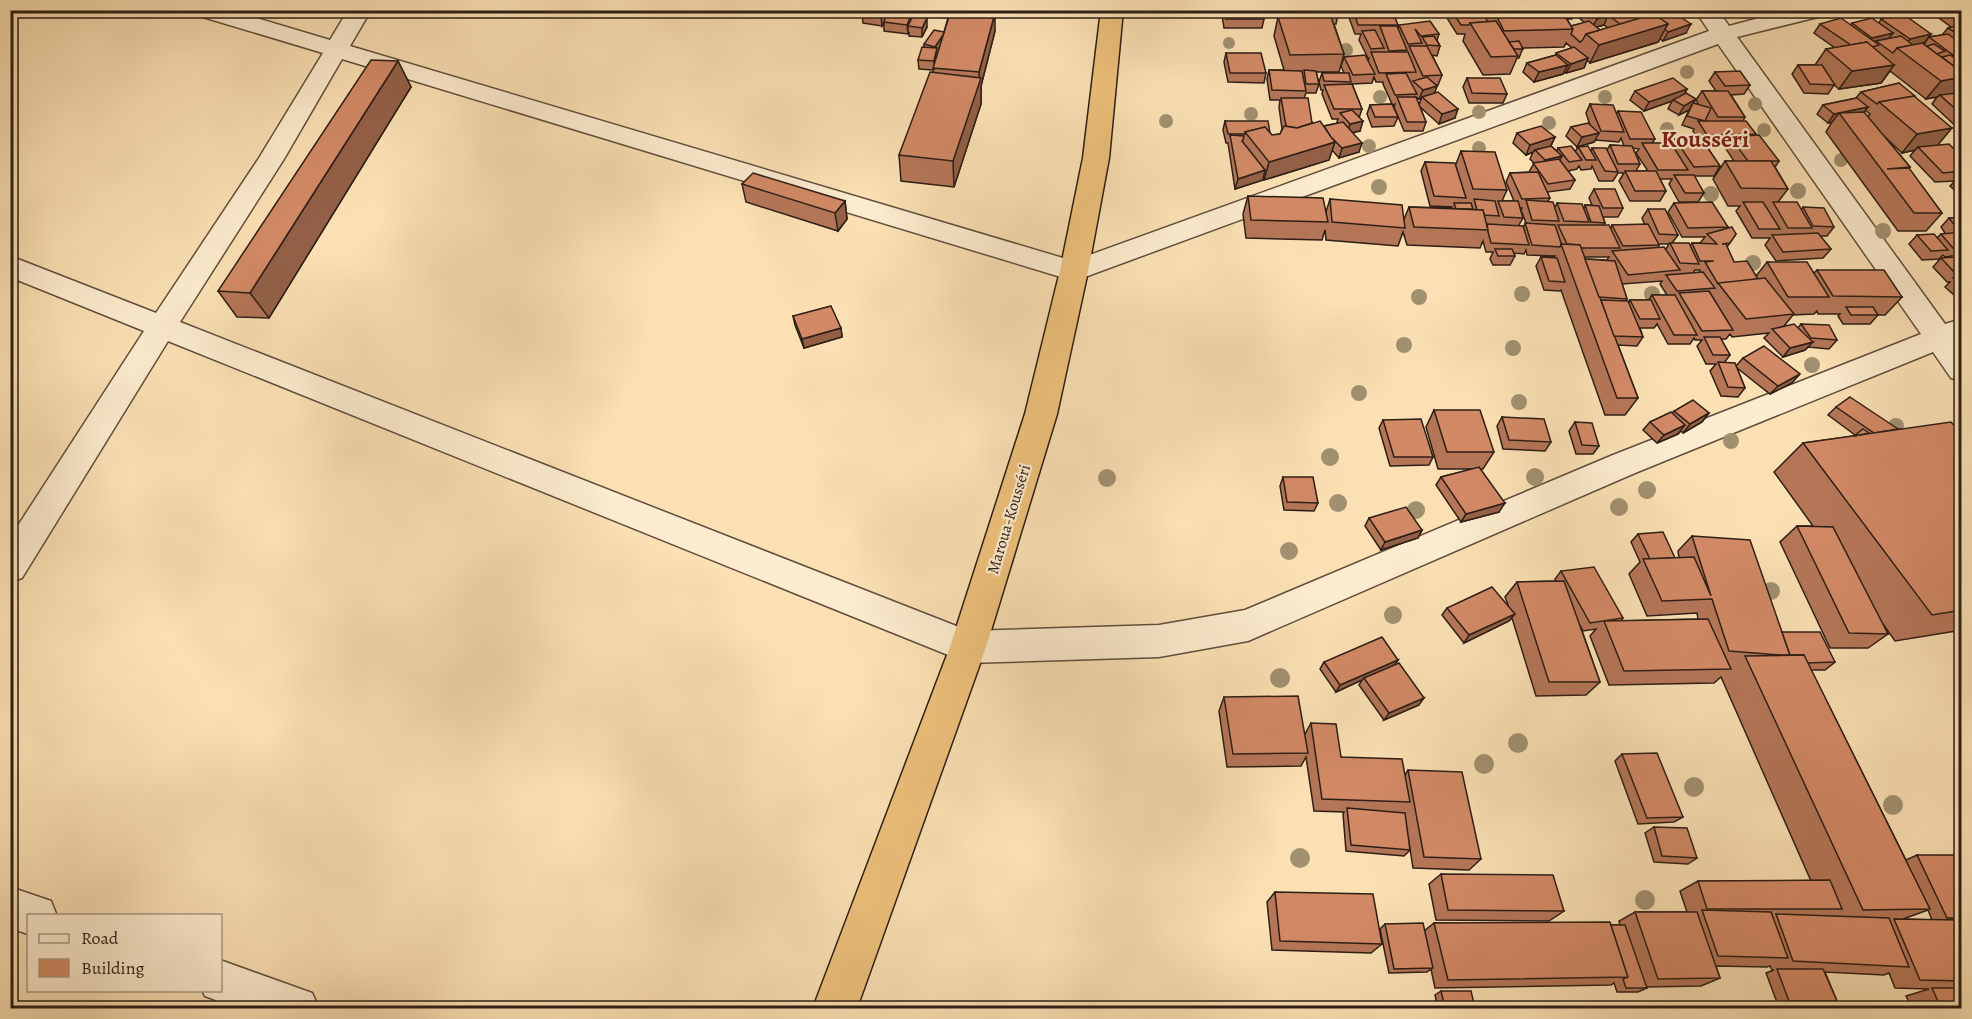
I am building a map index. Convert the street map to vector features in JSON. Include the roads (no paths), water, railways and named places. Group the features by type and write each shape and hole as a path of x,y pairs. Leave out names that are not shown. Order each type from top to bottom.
{"highway":[{"name":"Maroua-Kousséri","path":"835,1008 968,647 1041,414 1074,271 1096,158 1112,10"}],"street":[{"path":"204,10 1074,271 1723,34 1818,10"},
{"path":"10,568 161,328 272,159 360,10"},
{"path":"1706,10 1950,333 1962,370"},
{"path":"10,266 161,328 968,647 1159,641 1248,625 1624,464 1950,333"},
{"path":"10,907 33,914"},
{"path":"222,982 297,1008"}],"district":[{"name":"Kousséri","path":"1705,139"}]}
